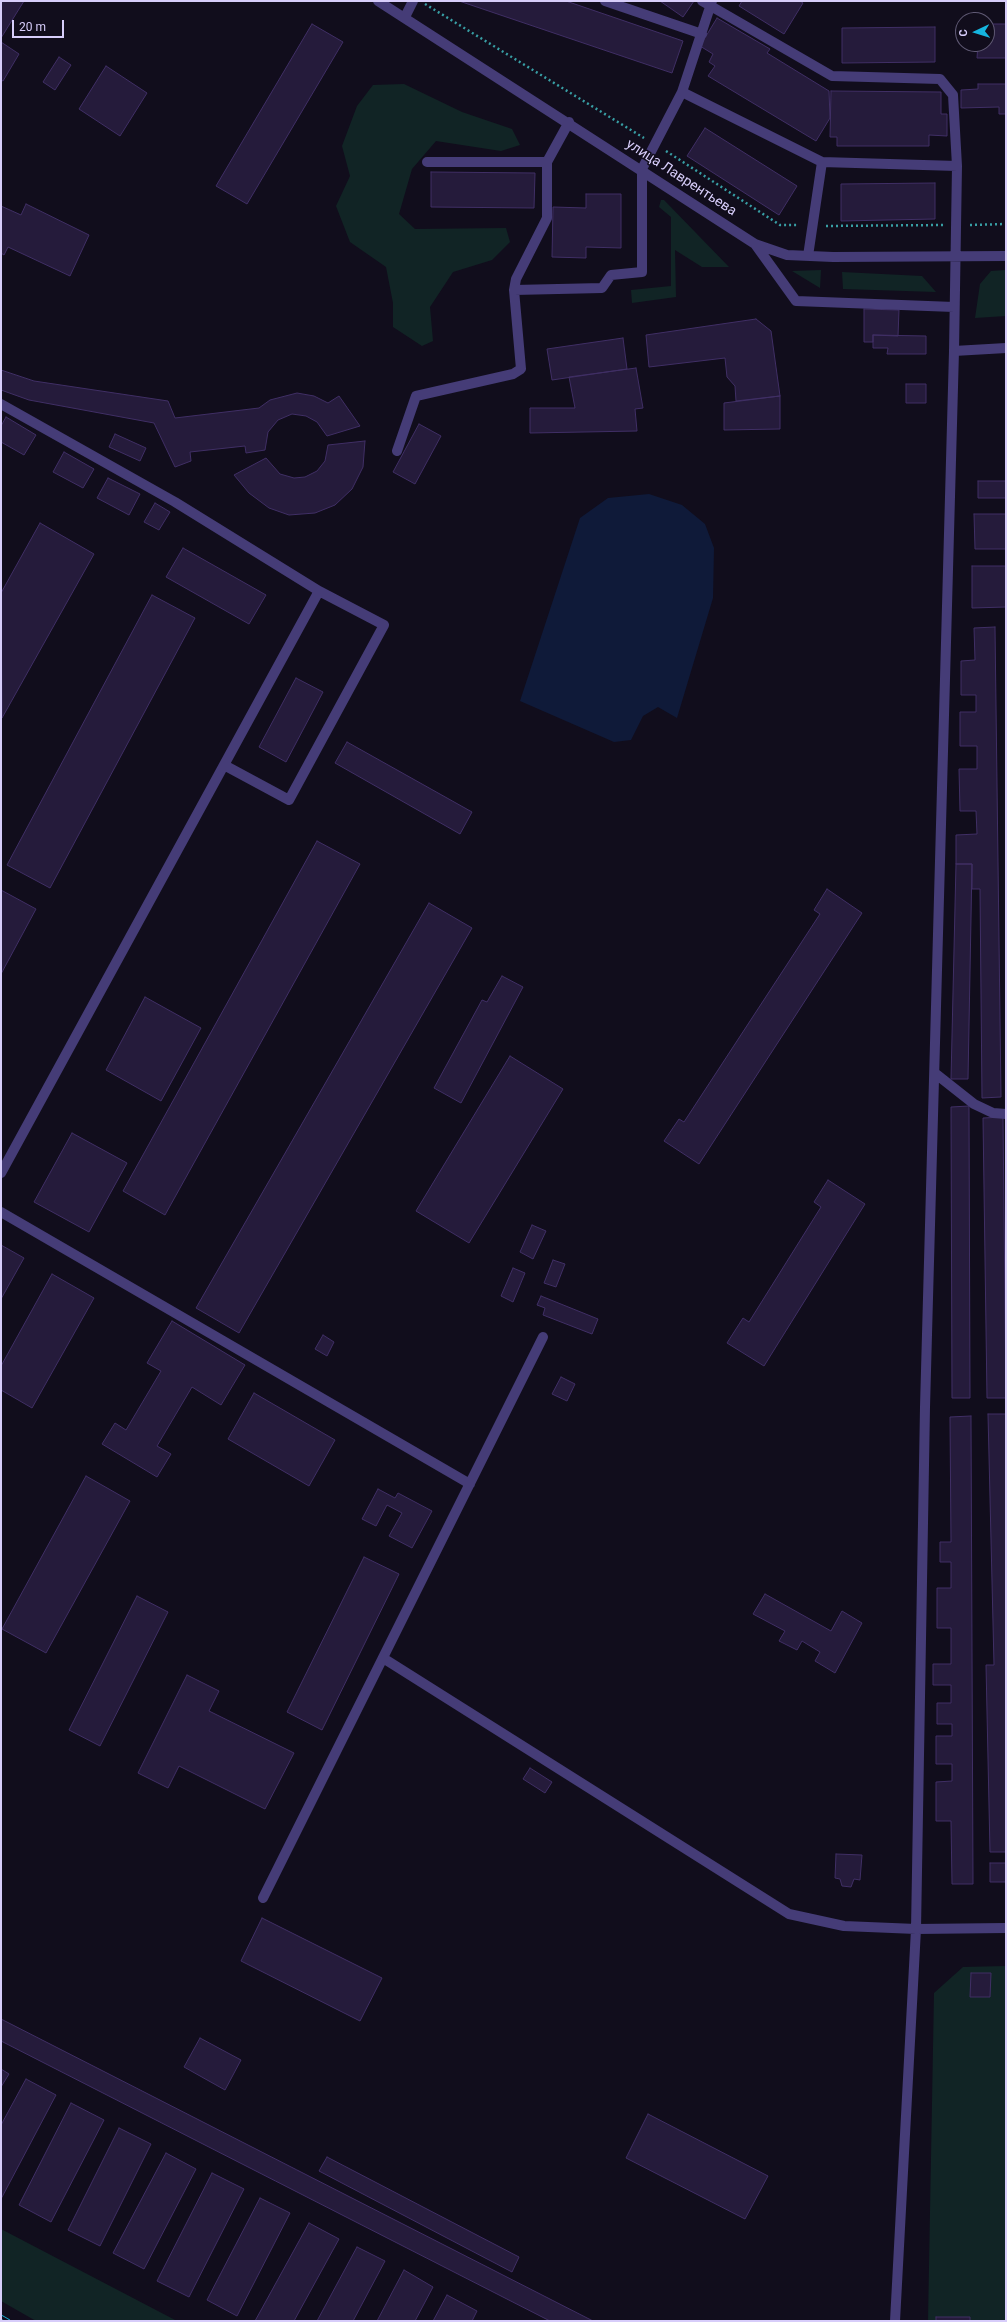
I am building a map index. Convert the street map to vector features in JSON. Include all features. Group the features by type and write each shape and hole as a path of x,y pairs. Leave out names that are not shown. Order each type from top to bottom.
{"street":[{"name":"улица Лаврентьева","path":"378,1 642,169 755,244 787,256 1006,256"},
{"path":"405,17 413,1"},
{"path":"605,1 702,34"},
{"path":"514,290 602,288 611,275 642,272 642,169 682,92 702,34 708,2 832,76 940,79 953,95 957,166 954,351 936,1074 925,1422 916,1929 895,2321"},
{"path":"682,92 822,162 957,166"},
{"path":"397,451 416,396 513,374 521,369 514,290 516,279 547,218 547,162 569,122"},
{"path":"427,162 547,162"},
{"path":"808,256 822,162"},
{"path":"755,244 796,301 954,307"},
{"path":"954,351 1006,348"},
{"path":"1,404 175,502 320,590 384,625 290,800 224,765"},
{"path":"1,1174 320,590"},
{"path":"936,1074 974,1104 993,1113 1006,1114"},
{"path":"1,1212 470,1484"},
{"path":"263,1898 543,1337"},
{"path":"383,1658 789,1914 844,1926 916,1929 1006,1928"}],"path":[{"path":"419,1 655,144 780,225 1006,224"}],"green space":[{"path":"404,84 462,112 512,129 520,145 501,151 436,141 412,169 399,214 415,229 506,228 510,242 492,260 453,272 430,307 433,341 422,346 393,327 393,303 386,267 350,242 336,206 350,176 342,146 357,106 373,85"},
{"path":"661,200 664,200 729,267 702,267 675,250 676,297 632,303 631,290 671,286 671,217 659,207"},
{"path":"821,270 820,288 792,271"},
{"path":"1006,270 1006,316 975,318 980,284 991,271"},
{"path":"842,272 922,276 936,292 843,289"},
{"path":"1006,1966 1006,2321 928,2321 934,1993 963,1967"},
{"path":"1,2229 177,2321 36,2321 1,2301"}],"water":[{"path":"649,494 682,505 705,524 714,548 713,598 677,718 658,707 643,716 631,740 614,742 520,701 580,518 608,498"}],"building":[{"path":"1,1 24,1 1,38"},
{"path":"459,1 566,1 683,41 672,73"},
{"path":"660,1 694,1 683,17"},
{"path":"742,1 800,1 803,3 784,34 739,6"},
{"path":"717,18 770,49 767,53 829,91 830,118 816,141 708,76 715,66 709,62 713,54 700,46"},
{"path":"312,24 343,42 247,204 216,186"},
{"path":"995,24 1006,24 1006,58 977,58 977,52 995,52"},
{"path":"935,27 935,62 842,63 842,28"},
{"path":"1,42 19,54 3,81 1,80"},
{"path":"59,57 71,65 55,90 43,82"},
{"path":"106,66 147,93 120,136 79,109"},
{"path":"978,84 1006,84 1006,114 999,114 999,107 961,108 961,90 978,89"},
{"path":"831,91 941,92 941,114 947,114 947,136 929,135 929,146 837,146 837,137 830,137"},
{"path":"705,128 797,186 779,215 687,156"},
{"path":"431,172 535,173 534,208 431,207"},
{"path":"935,183 935,219 841,221 841,184"},
{"path":"586,194 621,194 621,248 586,247 586,258 552,257 553,207 586,208"},
{"path":"26,204 89,235 70,276 8,247 4,255 1,253 1,206 21,215"},
{"path":"864,309 899,310 898,336 873,335 873,342 864,342"},
{"path":"756,319 771,331 780,396 736,401 735,386 727,377 725,358 649,367 646,335"},
{"path":"873,335 926,336 926,354 887,354 888,348 873,348"},
{"path":"623,338 627,369 552,380 547,349"},
{"path":"636,368 643,408 635,409 637,431 530,433 530,408 575,408 569,377"},
{"path":"1,370 34,381 168,401 175,418 259,408 270,400 297,393 314,396 328,403 339,396 360,426 327,436 317,422 306,416 292,414 278,420 268,432 265,450 246,453 245,446 190,452 191,461 175,467 154,423 29,400 1,390"},
{"path":"906,384 926,384 926,403 906,403"},
{"path":"780,396 780,429 724,430 724,403"},
{"path":"6,417 36,435 24,455 1,442 1,426"},
{"path":"419,424 441,436 415,484 393,472"},
{"path":"115,434 146,448 140,461 109,447"},
{"path":"365,441 363,467 352,489 335,505 315,513 289,515 269,508 249,493 234,475 266,458 280,474 294,478 305,477 317,471 325,461 328,445"},
{"path":"64,452 94,469 83,488 53,472"},
{"path":"108,478 140,494 129,515 97,498"},
{"path":"978,481 1006,481 1006,498 978,498"},
{"path":"155,503 170,512 159,530 144,522"},
{"path":"974,514 1006,514 1006,549 975,549"},
{"path":"40,523 94,554 2,718 1,593"},
{"path":"183,548 266,595 249,624 166,577"},
{"path":"972,566 1006,566 1006,607 972,608"},
{"path":"152,595 195,618 50,888 7,865"},
{"path":"995,627 1001,1097 982,1098 980,889 972,889 972,864 956,864 956,835 977,834 976,811 960,811 959,769 977,769 977,746 960,746 960,712 976,712 976,695 961,695 961,661 975,660 974,628"},
{"path":"296,678 323,692 286,762 259,747"},
{"path":"347,742 472,812 460,834 335,763"},
{"path":"317,841 360,864 165,1215 123,1191"},
{"path":"956,864 972,864 968,1079 951,1079"},
{"path":"827,889 862,913 699,1164 664,1141 679,1119 684,1122 820,914 814,910"},
{"path":"1,890 36,909 1,974"},
{"path":"429,903 472,928 239,1333 196,1308"},
{"path":"502,976 523,987 461,1103 434,1088 482,1000 487,1002"},
{"path":"145,997 201,1028 161,1101 106,1070"},
{"path":"510,1056 563,1089 469,1243 416,1211"},
{"path":"969,1106 970,1398 952,1398 951,1107"},
{"path":"1003,1117 1006,1398 987,1398 983,1118"},
{"path":"72,1133 127,1163 89,1232 34,1202"},
{"path":"828,1180 865,1204 764,1366 727,1343 743,1318 749,1322 821,1207 814,1202"},
{"path":"532,1225 546,1231 533,1259 520,1252"},
{"path":"1,1245 24,1258 1,1299"},
{"path":"553,1260 565,1264 556,1287 544,1283"},
{"path":"513,1268 525,1273 513,1302 501,1296"},
{"path":"52,1274 94,1298 32,1408 1,1390 1,1366"},
{"path":"541,1296 598,1319 592,1334 543,1315 545,1308 537,1305"},
{"path":"172,1321 245,1365 221,1405 192,1387 157,1446 171,1454 157,1477 102,1444 115,1423 126,1430 161,1371 147,1363"},
{"path":"323,1335 334,1342 327,1356 315,1349"},
{"path":"561,1377 575,1384 567,1401 552,1394"},
{"path":"254,1393 335,1440 309,1486 228,1439"},
{"path":"988,1414 1006,1414 1006,1852 990,1852 986,1665 994,1665"},
{"path":"971,1416 973,1884 952,1884 951,1821 936,1821 936,1782 952,1781 952,1764 936,1764 936,1736 952,1736 952,1724 937,1724 937,1703 951,1703 951,1685 933,1685 933,1664 951,1664 951,1628 937,1628 937,1588 951,1588 951,1562 940,1562 940,1542 951,1542 950,1417"},
{"path":"86,1476 130,1501 46,1653 2,1629"},
{"path":"378,1489 395,1498 398,1493 432,1511 412,1548 389,1536 402,1513 387,1505 376,1526 362,1519"},
{"path":"364,1557 399,1574 322,1730 287,1712"},
{"path":"765,1594 831,1631 842,1611 862,1623 835,1673 815,1661 820,1652 802,1641 797,1650 779,1641 785,1631 753,1614"},
{"path":"137,1596 168,1612 100,1746 69,1730"},
{"path":"187,1675 219,1691 209,1711 294,1753 265,1809 179,1766 168,1788 138,1773"},
{"path":"530,1768 552,1782 545,1793 523,1779"},
{"path":"836,1854 862,1855 860,1880 854,1879 851,1887 842,1886 840,1879 835,1878"},
{"path":"990,1863 1006,1863 1006,1882 990,1882"},
{"path":"262,1918 382,1978 360,2021 241,1961"},
{"path":"971,1973 991,1973 990,1997 970,1997"},
{"path":"1,2019 593,2321 550,2321 1,2041"},
{"path":"200,2038 241,2060 225,2090 184,2067"},
{"path":"1,2069 9,2074 1,2087"},
{"path":"26,2079 56,2095 1,2199 1,2125"},
{"path":"71,2103 104,2120 51,2222 19,2205"},
{"path":"648,2114 768,2176 745,2219 626,2158"},
{"path":"119,2128 151,2144 100,2246 68,2230"},
{"path":"166,2153 196,2169 144,2269 113,2253"},
{"path":"327,2157 519,2257 512,2272 319,2171"},
{"path":"212,2173 244,2189 189,2297 157,2281"},
{"path":"260,2198 290,2213 237,2316 207,2300"},
{"path":"309,2223 339,2239 294,2321 255,2321"},
{"path":"357,2247 385,2261 353,2321 317,2321"},
{"path":"404,2270 433,2287 415,2321 377,2321"},
{"path":"447,2295 477,2311 472,2321 433,2321"},
{"path":"936,2317 970,2317 970,2321 936,2321"}],"railway":[{"path":"1,2317 8,2321"}]}
